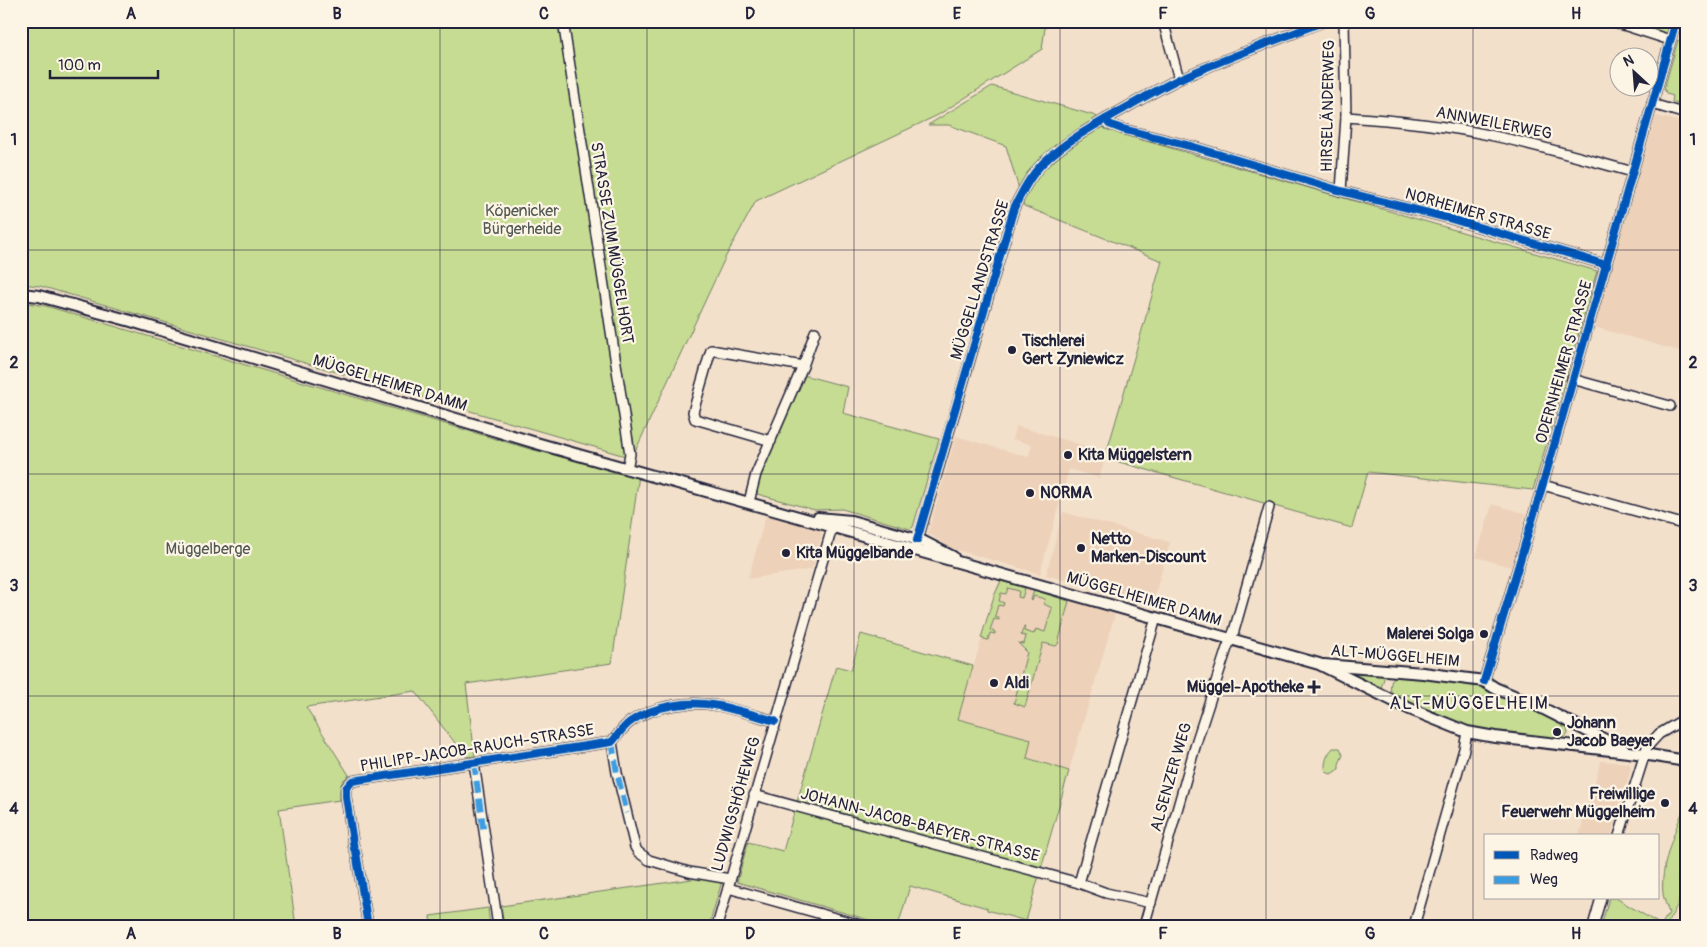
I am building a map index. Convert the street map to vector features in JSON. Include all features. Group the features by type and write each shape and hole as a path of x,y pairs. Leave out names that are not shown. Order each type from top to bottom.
{"main road":[{"name":"MÜGGELHEIMER DAMM","path":"21,294 39,296 131,321 628,469 806,518 833,522 916,545 961,562 1319,664"},
{"name":"ALT-MÜGGELHEIM","path":"1319,664 1430,673 1484,681 1631,753"},
{"name":"ALT-MÜGGELHEIM","path":"1319,664 1410,709 1468,732 1504,739 1644,754 1686,761"}],"street":[{"name":"STRASSE ZUM MÜGGELHORT","path":"563,21 630,454 628,469"},
{"path":"1163,21 1179,79"},
{"name":"MÜGGELLANDSTRASSE","path":"916,545 1014,208 1032,176 1059,149 1106,119 1179,79 1325,21"},
{"name":"HIRSELÄNDERWEG","path":"1341,191 1346,117 1344,21"},
{"path":"1610,21 1670,40"},
{"name":"ODERNHEIMER STRASSE","path":"1484,681 1607,265 1676,21"},
{"path":"1652,104 1686,114"},
{"name":"ANNWEILERWEG","path":"1346,117 1404,122 1488,134 1559,151 1633,172"},
{"path":"1106,119 1109,124 1122,129 1194,147 1341,191"},
{"name":"NORHEIMER STRASSE","path":"1341,191 1448,218 1607,265"},
{"path":"749,502 756,474 803,366 815,332"},
{"path":"771,441 694,418 693,412 711,350 803,366"},
{"name":"ODERNHEIMER STRASSE","path":"1572,379 1670,406"},
{"path":"1543,485 1686,525"},
{"path":"1231,639 1269,507"},
{"name":"LUDWIGSHÖHEWEG","path":"717,926 833,522"},
{"path":"1079,883 1156,618"},
{"name":"ALSENZER WEG","path":"1144,926 1197,740 1231,639"},
{"name":"PHILIPP-JACOB-RAUCH-STRASSE","path":"368,926 346,796 346,788 349,783 357,780 612,742 630,722 652,711 676,706 706,704 775,721"},
{"path":"1620,834 1647,746 1654,739 1686,718"},
{"path":"1414,926 1468,732"},
{"path":"612,742 621,792 635,847 638,852 649,860 864,926"},
{"path":"474,763 498,926"},
{"name":"JOHANN-JACOB-BAEYER-STRASSE","path":"754,795 1079,883 1106,893 1151,903"},
{"path":"1592,926 1600,900"}],"shaded area":[{"path":"1656,116 1686,123 1686,353 1594,327"},
{"path":"1016,426 1107,452 1099,478 1069,469 1040,574 951,548 928,533 956,436 1028,457 1032,445 1012,439"},
{"path":"1492,504 1526,514 1511,567 1476,557"},
{"path":"1063,512 1170,542 1152,605 1046,575"},
{"name":"Kita Müggelbande","path":"766,515 820,530 822,534 812,569 748,579"},
{"path":"999,580 1115,614 1069,771 1026,758 1031,740 958,719"},
{"path":"1601,761 1629,763 1631,768 1612,834 1580,834"}],"green space":[{"name":"Köpenicker Bürgerheide","path":"21,21 1046,21 1042,49 938,115 756,201 726,256 632,458 40,286 21,284"},
{"path":"1605,21 1676,21 1670,40"},
{"path":"1678,40 1686,42 1686,107 1672,102 1673,96 1667,94 1664,89"},
{"path":"992,86 1096,116 1105,129 1597,271 1533,490 1368,472 1352,528 1105,458 1162,261 1024,206 1006,146 949,125 928,125"},
{"name":"Müggelberge","path":"21,302 46,306 530,449 639,475 612,663 466,684 475,756 466,757 415,691 306,707 349,775 341,786 340,800 279,809 296,926 21,926"},
{"path":"803,375 848,387 843,413 939,439 913,527 910,529 842,509 815,510 757,494 757,483 764,463"},
{"path":"1001,581 1025,588 1022,598 1018,597 1019,591 1008,588 1006,594 1001,593 999,601 1004,603 1003,606 998,605 995,616 999,617 999,620 994,619 990,630 995,632 995,634 990,633 988,640 981,638 994,596"},
{"path":"1034,590 1069,601 1058,644 1056,646 1043,643 1025,707 1014,703 1027,652 1018,643 1024,644 1026,636 1021,635 1024,626 1024,631 1034,634 1036,629 1045,632 1052,608 1044,604 1045,599 1034,596 1031,600"},
{"path":"861,634 973,666 958,719 1031,739 1027,758 1069,771 1026,921 910,886 898,926 890,926 737,882 748,842 783,851 836,666 851,670"},
{"path":"1351,672 1385,675 1379,690 1351,675"},
{"path":"1397,675 1470,683 1499,691 1567,726 1568,734 1563,740 1525,738 1452,724 1393,696 1390,685 1392,679"},
{"path":"1333,748 1340,748 1343,755 1339,769 1331,774 1326,772 1325,762"},
{"path":"1682,813 1686,814 1686,865 1678,876 1680,897 1666,926 1601,926 1608,900 1619,900 1661,925 1669,913 1663,894 1663,874 1671,842"},
{"path":"699,878 722,881 709,926 504,926 501,906"},
{"path":"488,908 490,926 431,926 430,916"}],"marked path":[{"path":"612,742 617,773 627,813"},
{"path":"474,763 484,834"}],"cycle path":[{"path":"917,540 1014,208 1034,173 1052,155 1071,141 1165,86 1215,64 1325,21"},
{"path":"1484,681 1545,477 1676,21"},
{"path":"1106,119 1109,124 1122,129 1194,147 1341,191 1448,218 1607,265"},
{"path":"368,926 346,797 346,788 352,781 612,742 627,724 640,716 650,711 673,705 708,704 775,721"}],"place":[{"name":"Tischlerei Gert Zyniewicz","path":"1012,350"},
{"name":"Kita Müggelstern","path":"1068,455"},
{"name":"NORMA","path":"1030,493"},
{"name":"Netto Marken-Discount","path":"1081,548"},
{"name":"Kita Müggelbande","path":"786,553"},
{"name":"Malerei Solga","path":"1484,634"},
{"name":"Aldi","path":"994,683"},
{"name":"Müggel-Apotheke","path":"1314,687"},
{"name":"Johann Jacob Baeyer","path":"1557,732"},
{"name":"Freiwillige Feuerwehr Müggelheim","path":"1665,803"}],"district":[{"name":"ALT-MÜGGELHEIM","path":"1469,703"}]}
